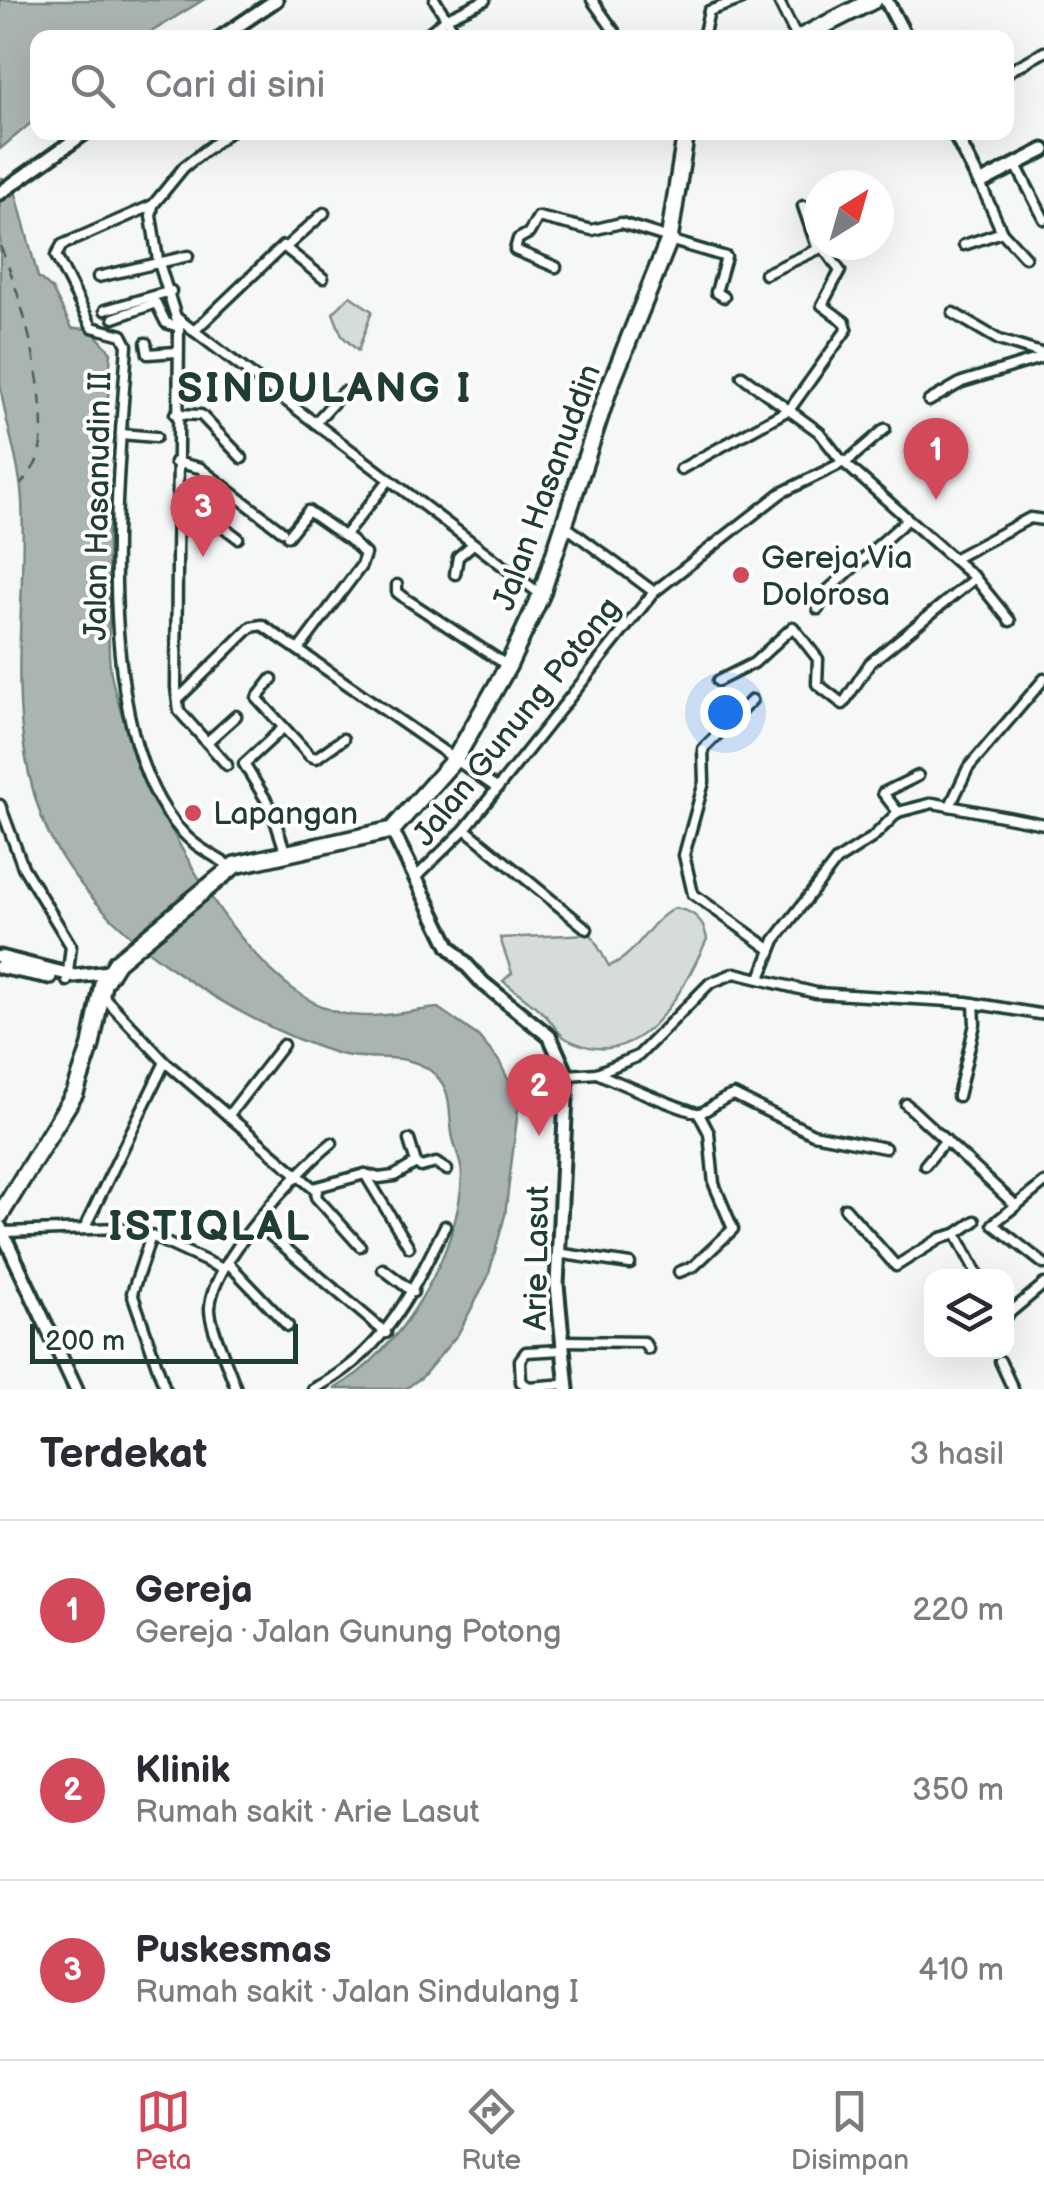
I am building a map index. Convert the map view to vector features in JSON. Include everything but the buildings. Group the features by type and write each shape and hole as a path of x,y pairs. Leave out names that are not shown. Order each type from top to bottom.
{"highway":[{"path":"814,30 874,0"},
{"name":"Jalan Hasanuddin","path":"392,830 455,759 508,666 541,595 608,392 669,238 683,140"},
{"path":"0,1215 75,1093 107,978 225,872 285,851 392,830"}],"main road":[{"path":"232,30 276,0"},
{"path":"886,0 902,30"},
{"path":"0,194 75,140"},
{"path":"958,140 980,182 1044,150"},
{"path":"392,830 449,946 483,983 550,1037 568,1075"},
{"path":"0,958 69,979"},
{"path":"0,967 69,979 107,978"},
{"name":"Arie Lasut","path":"566,1387 558,1253 568,1075"},
{"path":"2,1230 76,1389"}],"street":[{"path":"435,0 454,30"},
{"path":"432,30 446,15 485,0"},
{"path":"592,0 614,30"},
{"path":"702,0 708,11 704,30"},
{"path":"708,11 740,0"},
{"path":"778,0 794,30"},
{"path":"1014,69 1044,52"},
{"path":"215,140 184,167 153,205 158,260 171,291 178,323 173,644 179,711 227,765"},
{"path":"1016,165 1044,219"},
{"path":"980,182 1002,232 1025,256"},
{"name":"Jalan Hasanudin II","path":"153,205 58,248 56,256 97,331 118,333 126,340 117,637 131,726 178,827 225,872"},
{"path":"194,331 324,214"},
{"path":"556,268 516,250 518,239 529,233 538,217 592,230 621,223 726,257 716,292 724,297"},
{"path":"964,244 1002,232"},
{"path":"286,246 323,278"},
{"path":"766,274 804,254"},
{"path":"98,278 158,260 188,256"},
{"path":"681,469 790,409 847,329 822,305 840,271 832,260"},
{"path":"105,310 171,291"},
{"path":"114,318 156,303 166,322 194,331 541,595"},
{"path":"953,312 999,340 1044,356"},
{"path":"146,342 148,354 176,352"},
{"path":"929,401 962,382 1044,356"},
{"path":"742,376 790,409 907,520 957,557 1010,622"},
{"path":"314,423 343,392"},
{"path":"176,414 201,415 242,458"},
{"name":"Jalan Gunung Potong","path":"414,878 465,829 494,787 654,592 780,493 841,460 850,459 885,429"},
{"path":"121,434 156,437"},
{"path":"175,462 200,468 285,533 308,511 365,555 347,587 298,649"},
{"path":"344,537 389,480"},
{"path":"175,509 205,513 238,538"},
{"path":"957,557 1030,518 1044,520"},
{"path":"818,608 828,590 907,520"},
{"name":"Jalan Gunung Potong","path":"564,525 654,592"},
{"path":"455,574 458,556 473,544"},
{"path":"718,681 754,663 793,627 818,658 817,684 843,704 870,663 975,578"},
{"path":"397,585 397,592 416,606 508,666"},
{"path":"178,699 254,626 262,625 494,787"},
{"path":"272,679 256,698 312,758 343,739"},
{"path":"950,806 968,768 1044,679"},
{"path":"752,700 702,749 704,782 684,855 693,894 770,949"},
{"path":"207,742 236,716"},
{"path":"282,729 244,764 271,808 285,851"},
{"path":"898,812 883,793 918,776"},
{"path":"760,978 770,949 836,861 872,838 898,812 933,802 1044,824"},
{"path":"0,805 23,866 71,946 69,979"},
{"path":"465,829 587,929"},
{"path":"568,1075 597,1074 638,1056 719,977 735,973 816,993 974,1003 1039,1014"},
{"path":"107,978 165,1062 317,1190"},
{"path":"958,1096 975,1024 974,1003"},
{"path":"228,1116 284,1045"},
{"path":"85,1227 165,1062"},
{"path":"597,1074 699,1114 709,1133 714,1184 733,1229 694,1266 679,1272"},
{"path":"699,1114 734,1094 812,1134 884,1148"},
{"path":"906,1104 1014,1204"},
{"path":"409,1140 420,1167 436,1164 447,1170"},
{"path":"925,1166 946,1140"},
{"path":"236,1389 210,1309 226,1267 296,1172 332,1144"},
{"path":"317,1190 365,1174 394,1176 416,1163"},
{"path":"365,1174 409,1247"},
{"path":"1042,1258 993,1227 1014,1204 1044,1183"},
{"path":"317,1190 316,1196 360,1246"},
{"path":"846,1208 896,1266 975,1221"},
{"path":"256,1223 386,1333"},
{"path":"312,1389 357,1362 386,1333 413,1292 444,1226"},
{"path":"2,1230 57,1233 85,1227 152,1236 226,1267 288,1326"},
{"path":"956,1234 974,1269"},
{"path":"152,1236 132,1294 165,1389"},
{"path":"558,1253 630,1264"},
{"path":"383,1269 413,1292"},
{"path":"1014,1309 1044,1284"},
{"path":"566,1387 530,1388 521,1382 520,1360 526,1352 562,1346 644,1342 648,1349"},
{"path":"1000,1361 1013,1389"}],"shaded area":[{"path":"0,0 203,0 154,30 30,30 30,124 0,149"},
{"path":"0,178 12,179 38,277 52,289 72,328 90,329 111,352 107,411 110,668 142,768 196,873 228,921 264,963 302,995 352,1015 438,1008 478,1036 499,1061 519,1102 505,1215 488,1277 458,1334 422,1377 405,1389 334,1389 382,1351 403,1326 422,1298 450,1237 462,1176 443,1084 431,1071 409,1061 348,1056 296,1039 213,996 173,969 134,939 71,871 49,835 34,794 25,753 19,670 22,500 0,382"},
{"path":"350,296 372,311 358,351 342,336 333,313"},
{"path":"675,908 697,917 707,939 672,1004 637,1038 617,1047 593,1048 567,1039 541,1011 503,981 512,973 500,938 591,934 609,966 627,955"}],"ferry route":[{"path":"0,246 25,320 41,411 38,458 21,484"}],"place":[{"name":"Gereja","path":"936,500"},
{"name":"Puskesmas","path":"203,557"},
{"name":"Gereja Via Dolorosa","path":"741,575"},
{"name":"Lapangan","path":"193,813"},
{"name":"Klinik","path":"539,1136"}],"district":[{"name":"SINDULANG I","path":"325,387"},
{"name":"ISTIQLAL","path":"210,1225"}]}
